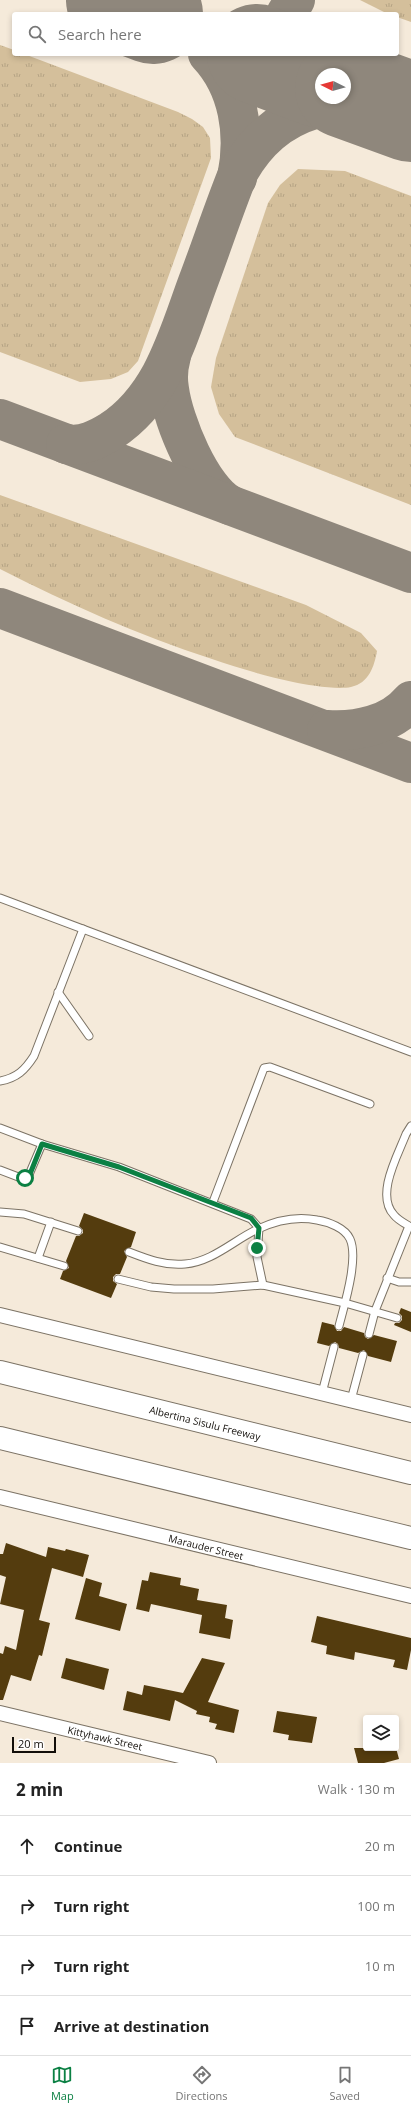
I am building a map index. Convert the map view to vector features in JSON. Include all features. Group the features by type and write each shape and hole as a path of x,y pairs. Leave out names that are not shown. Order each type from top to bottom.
{"highway":[{"name":"Albertina Sisulu Freeway","path":"0,1372 411,1473"},
{"path":"0,1438 411,1538"}],"street":[{"path":"0,1315 411,1415"},
{"name":"Marauder Street","path":"0,1497 411,1596"},
{"name":"Kittyhawk Street","path":"0,1713 210,1763"}],"lane":[{"path":"0,898 411,1052"},
{"path":"0,1081 15,1077 26,1068 34,1056 82,929"},
{"path":"58,992 89,1036"},
{"path":"212,1202 264,1068 270,1067 370,1104"},
{"path":"369,1334 374,1311 410,1224 394,1216 390,1209 386,1190 406,1134 411,1126"},
{"path":"0,1128 42,1144 119,1167 251,1218 259,1228 257,1257 263,1285"},
{"path":"0,1170 22,1178 28,1177 42,1144"},
{"path":"0,1212 24,1214 78,1230"},
{"path":"129,1252 152,1262 185,1264 200,1261 259,1228 289,1218 308,1218 328,1222 344,1232 350,1240 352,1268 339,1326"},
{"path":"38,1258 51,1222"},
{"path":"0,1247 64,1266"},
{"path":"387,1278 399,1282 411,1282"},
{"path":"118,1279 151,1287 187,1289 263,1285 345,1303 397,1318"},
{"path":"322,1393 334,1347"},
{"path":"351,1400 363,1355"}],"green space":[{"path":"360,0 411,0 411,22 399,18 399,12 384,12"},
{"path":"0,45 12,49 12,56 29,56 178,112 192,119 203,127 210,138 211,158 138,361 128,372 111,379 80,382 0,352"},
{"path":"298,169 345,171 411,196 411,505 235,437 219,414 211,387 216,358 268,203 280,185"},
{"path":"0,495 306,605 361,633 377,651 370,674 357,685 338,688 322,687 283,680 232,666 157,640 104,618 0,569"}],"building":[{"path":"84,1213 136,1232 131,1247 124,1251 127,1257 120,1274 116,1274 113,1277 113,1281 117,1284 111,1298 60,1279 63,1271 69,1268 66,1261 76,1236 83,1233 83,1230 79,1226"},
{"path":"401,1308 411,1312 411,1332 394,1325 402,1320 402,1316 399,1313"},
{"path":"322,1322 334,1325 337,1331 341,1331 344,1327 364,1333 365,1337 368,1339 374,1335 397,1341 391,1362 368,1356 364,1350 358,1353 339,1348 338,1344 335,1342 329,1346 317,1343"},
{"path":"6,1543 46,1557 48,1547 65,1551 66,1549 89,1555 83,1577 52,1568 39,1620 50,1623 42,1656 39,1655 31,1681 11,1675 3,1700 0,1700 0,1653 3,1654 5,1646 16,1650 24,1610 0,1604 6,1577 0,1575 0,1554 3,1554"},
{"path":"150,1572 181,1578 180,1585 199,1589 197,1600 227,1605 225,1618 233,1620 230,1639 199,1633 202,1615 151,1604 149,1612 136,1609 142,1580 148,1581"},
{"path":"86,1578 102,1583 99,1596 127,1604 120,1631 75,1619"},
{"path":"317,1616 411,1638 411,1650 407,1670 393,1667 395,1660 355,1652 354,1660 326,1654 327,1646 311,1642"},
{"path":"66,1658 109,1669 104,1690 61,1678"},
{"path":"202,1658 225,1663 208,1702 239,1710 234,1733 215,1729 217,1724 209,1722 210,1717 196,1714 197,1711 175,1700 170,1721 123,1710 127,1691 142,1695 144,1685 183,1693"},
{"path":"277,1711 317,1717 312,1743 288,1740 289,1735 273,1732"},
{"path":"354,1748 363,1748 363,1751 397,1751 399,1759 384,1763 358,1763"}],"taxiway":[{"path":"114,0 143,12"},
{"path":"287,12 295,0"},
{"path":"210,56 219,67 227,81 238,112 241,145 237,178"},
{"path":"305,56 317,68"},
{"path":"66,444 72,445 84,443 96,439 111,431 129,417 144,401 156,383 175,344 239,171 254,149 272,131 292,118 313,109 336,104 386,106 411,112"},
{"path":"171,356 168,372 168,385 176,419 182,436 199,470 209,485 219,497 230,505"},
{"path":"0,419 411,573"},
{"path":"0,608 411,763"},
{"path":"327,730 350,730 373,725 394,716 411,701"}],"runway":[{"path":"116,0 148,12"},
{"path":"262,56 315,76"},
{"path":"351,90 411,112"}],"route":[{"path":"25,1178 30,1174 42,1144 119,1167 239,1212 251,1218 259,1228 257,1248"}]}
